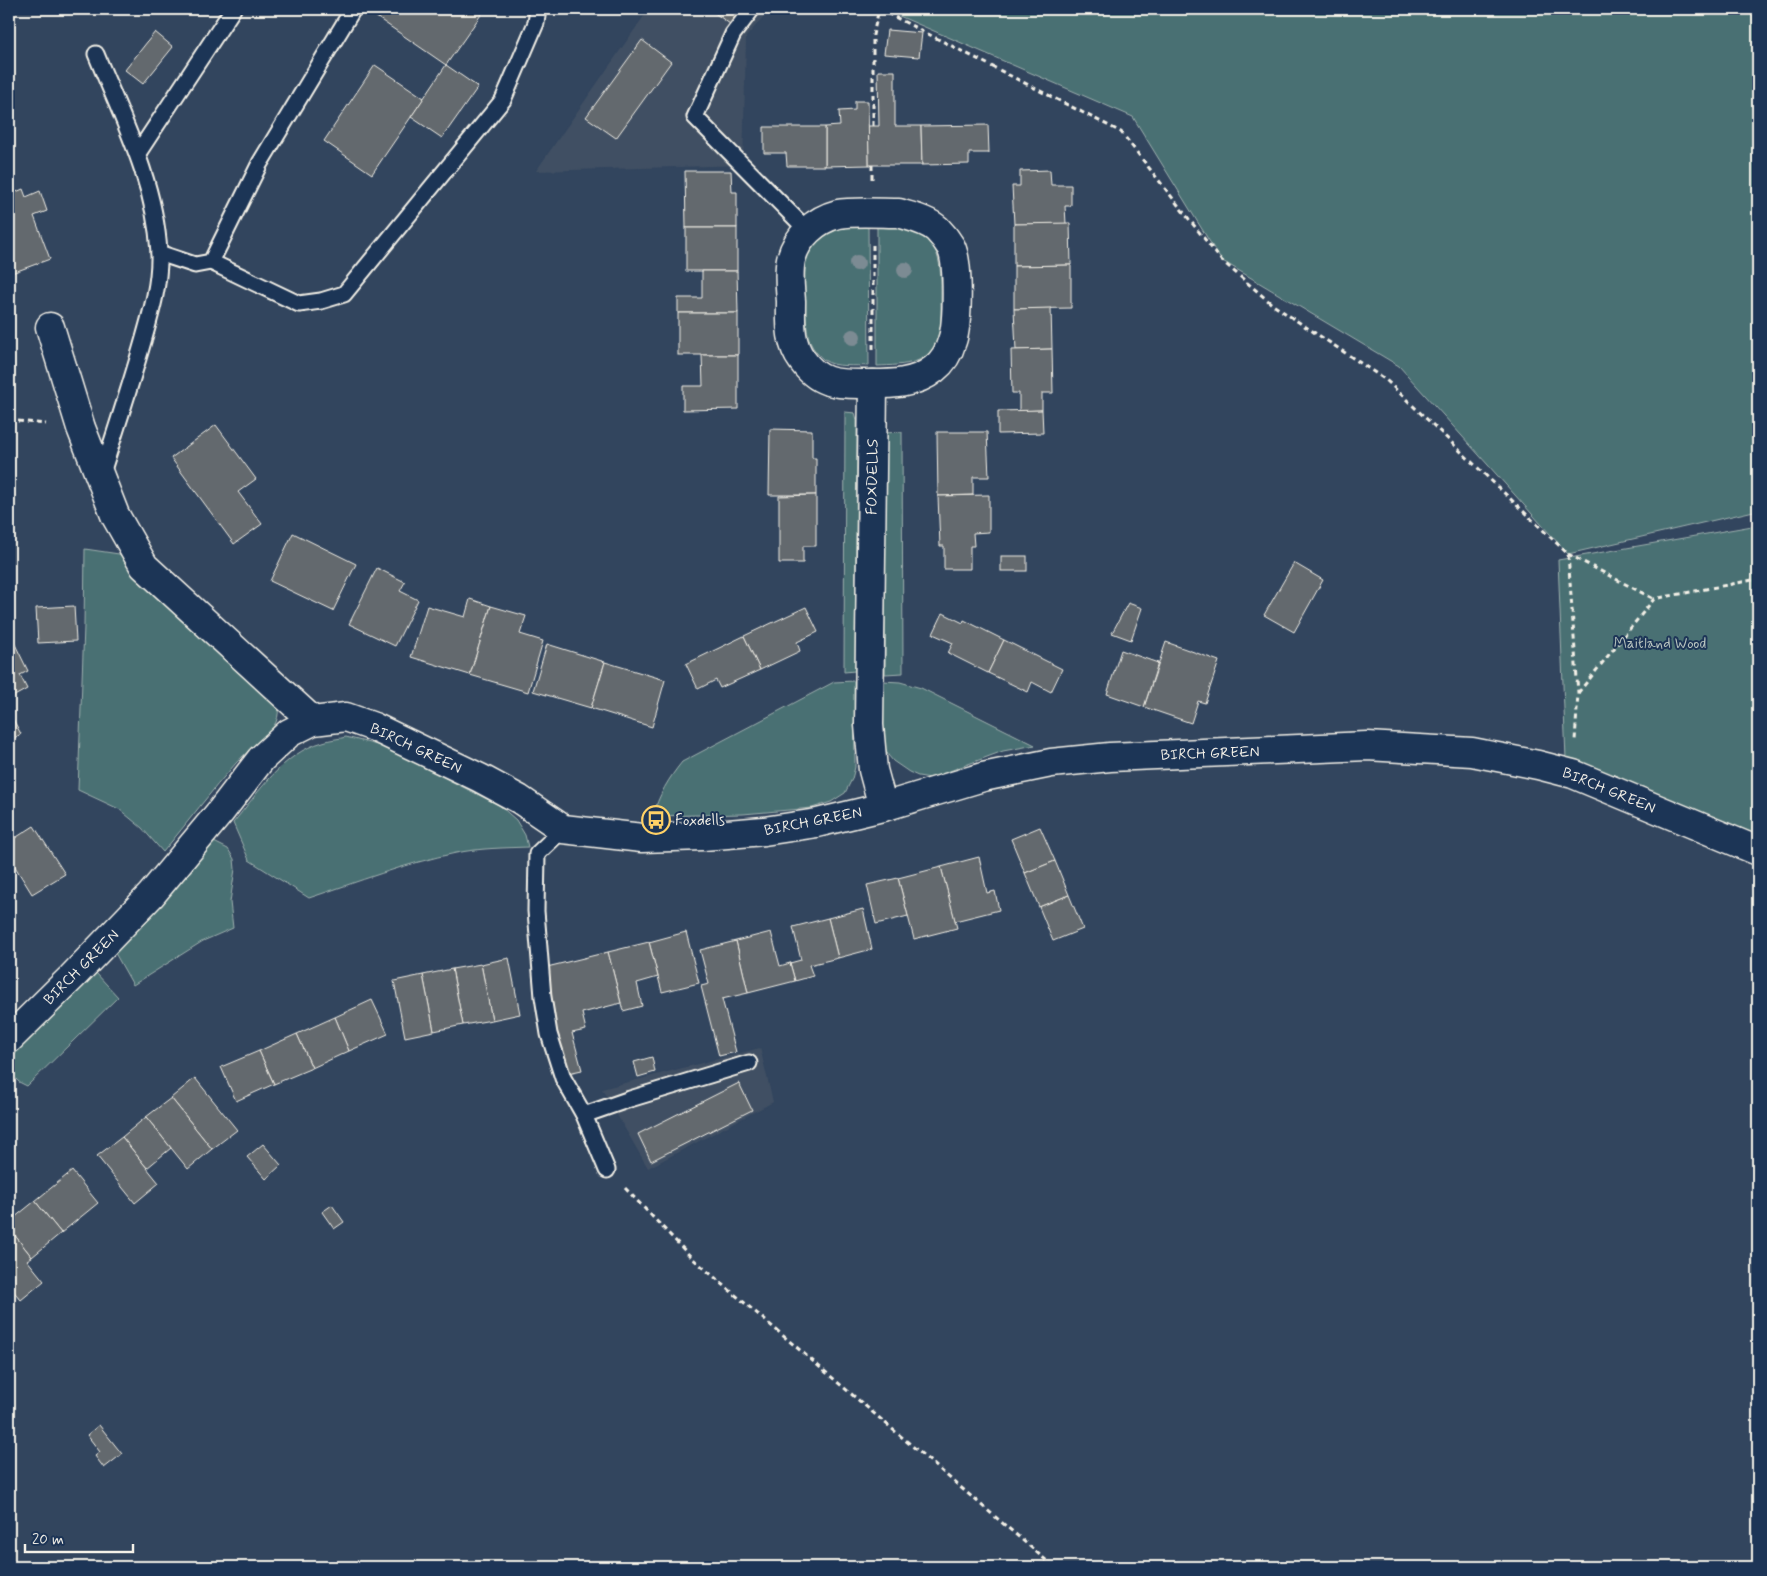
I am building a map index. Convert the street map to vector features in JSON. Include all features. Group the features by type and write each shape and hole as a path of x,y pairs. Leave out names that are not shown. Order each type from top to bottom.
{"street":[{"path":"872,213 899,213 922,220 936,229 951,248 956,266 956,320 953,340 946,355 934,369 904,383 873,384 841,384 824,380 810,371 794,345 791,331 792,259 798,244 807,230 838,214 872,213"},
{"path":"50,327 81,428 115,515 144,566 313,721"},
{"name":"FOXDELLS","path":"873,384 869,725 873,770 883,807"},
{"name":"BIRCH GREEN","path":"9,1039 151,895 221,811 261,759 289,733 313,721 346,717 374,727 519,799 563,828 642,838 764,831 816,823 883,807 984,777 1051,763 1110,757 1366,746 1472,752 1574,774 1758,851"}],"lane":[{"path":"138,154 233,9"},
{"path":"212,262 260,164 353,9"},
{"path":"159,253 195,265 212,262 299,304 321,302 344,294 503,100 536,23 538,9"},
{"path":"752,9 733,34 695,117 807,230"},
{"path":"96,54 138,154 152,206 159,253 156,295 101,477"},
{"path":"563,828 537,854 536,911 549,1034 563,1078 584,1115 607,1170"},
{"path":"584,1115 630,1098 749,1062"}],"path":[{"path":"873,126 873,35 879,9 1121,132 1221,260 1272,305 1386,380 1568,554 1654,599 1758,580"},
{"path":"872,213 873,384"},
{"path":"1568,554 1578,693 1574,774"},
{"path":"1578,693 1654,599"},
{"path":"607,1170 692,1258 1054,1567"}],"shaded area":[{"path":"649,9 770,9 746,37 743,165 536,171"},
{"path":"760,1048 773,1102 648,1168 602,1089"}],"green space":[{"path":"883,9 1758,9 1758,510 1568,554 1399,366 1221,260 1133,117"},
{"path":"868,225 869,366 845,366 829,363 811,345 808,336 805,290 806,260 813,244 821,237 847,227"},
{"path":"877,225 904,227 919,233 933,246 937,254 941,284 941,334 931,352 907,364 877,366"},
{"path":"845,412 855,413 857,420 855,671 844,672"},
{"path":"902,432 903,673 885,674 885,433"},
{"name":"Maitland Wood","path":"1758,525 1758,840 1566,759 1558,560"},
{"path":"85,549 119,554 272,689 277,701 278,713 273,728 236,763 163,852 142,828 119,809 78,790"},
{"path":"854,681 855,767 852,779 845,793 831,802 812,808 743,814 653,816 664,788 682,762 834,682"},
{"path":"883,681 900,682 921,688 1035,745 1003,751 931,778 918,776 893,761 888,755 883,742"},
{"path":"346,737 381,746 499,805 516,820 525,835 528,847 492,848 437,857 382,873 309,898 249,860 233,823 272,775 296,755 309,747 329,740"},
{"path":"212,841 228,849 234,859 235,869 230,902 233,928 203,941 133,985 115,953"},
{"path":"96,973 118,997 27,1086 19,1082 9,1072 9,1059"}],"building":[{"path":"371,9 485,9 446,65 369,12"},
{"path":"709,9 742,9 730,24"},
{"path":"887,30 922,33 919,57 884,54"},
{"path":"155,32 173,47 143,84 125,70"},
{"path":"642,40 671,62 616,138 586,117"},
{"path":"375,65 424,98 372,174 324,141"},
{"path":"446,65 478,87 442,138 411,117"},
{"path":"878,71 895,71 895,126 921,126 922,165 869,165 868,126 879,126"},
{"path":"855,101 868,101 869,165 825,166 825,127 840,126 839,111 855,110"},
{"path":"988,125 989,153 969,153 969,164 922,165 921,126"},
{"path":"764,127 825,127 825,166 787,166 786,153 764,153"},
{"path":"1050,170 1051,185 1071,185 1071,206 1065,206 1066,224 1014,224 1012,186 1020,186 1020,171"},
{"path":"685,171 731,171 732,192 737,192 737,228 686,228"},
{"path":"23,189 26,197 40,191 47,211 34,216 50,259 9,274 9,195"},
{"path":"1070,223 1071,265 1014,266 1014,224"},
{"path":"686,228 737,228 737,271 686,271"},
{"path":"1071,265 1071,308 1014,309 1014,266"},
{"path":"702,271 737,271 738,313 678,313 678,298 702,298"},
{"path":"1051,308 1052,349 1016,350 1014,309"},
{"path":"678,313 738,313 738,355 678,355"},
{"path":"1052,349 1053,393 1042,393 1042,410 1019,411 1019,393 1012,393 1011,350"},
{"path":"702,355 738,355 738,409 683,410 683,386 703,386"},
{"path":"1042,410 1043,433 998,434 998,411"},
{"path":"216,425 256,479 238,492 262,524 234,544 171,458"},
{"path":"770,429 812,430 812,458 816,458 816,495 769,495"},
{"path":"937,432 987,432 989,477 973,477 973,495 938,496"},
{"path":"816,495 816,546 803,546 803,563 779,563 779,496"},
{"path":"989,495 989,532 973,533 974,546 970,546 970,569 944,569 944,546 940,546 938,496"},
{"path":"293,533 356,564 333,611 270,581"},
{"path":"1001,556 1027,556 1027,571 1001,571"},
{"path":"1294,563 1323,580 1294,632 1264,615"},
{"path":"377,568 405,582 400,591 418,600 395,646 349,624"},
{"path":"470,599 491,606 470,675 411,657 427,606 465,617"},
{"path":"1128,603 1142,608 1131,640 1112,633"},
{"path":"74,606 76,641 38,643 36,608"},
{"path":"491,606 526,616 520,634 543,641 528,692 470,675"},
{"path":"806,607 818,632 797,642 800,651 760,670 744,636"},
{"path":"943,613 963,623 964,620 1004,640 988,673 948,653 953,643 933,634"},
{"path":"9,632 28,671 20,675 27,689 9,699"},
{"path":"744,636 760,670 720,688 716,680 698,689 686,664"},
{"path":"1004,640 1062,669 1051,692 1032,682 1028,692 988,673"},
{"path":"1166,642 1219,661 1205,703 1198,701 1191,723 1144,707"},
{"path":"547,644 605,662 591,708 533,691"},
{"path":"1121,650 1158,663 1144,707 1107,694"},
{"path":"605,662 665,680 652,727 591,708"},
{"path":"9,712 21,734 9,741"},
{"path":"34,826 65,874 32,894 9,857 9,842"},
{"path":"1040,827 1055,861 1025,873 1011,839"},
{"path":"979,857 987,893 995,891 999,910 955,921 941,867"},
{"path":"1055,861 1069,895 1039,907 1025,873"},
{"path":"941,867 957,928 914,939 898,878"},
{"path":"898,878 908,916 876,924 867,885"},
{"path":"1069,895 1083,929 1053,941 1039,907"},
{"path":"863,909 872,949 838,958 828,918"},
{"path":"828,918 838,958 809,965 813,976 795,981 790,963 801,960 793,927"},
{"path":"686,932 699,983 662,992 649,942"},
{"path":"771,932 780,966 790,963 795,981 748,993 736,941"},
{"path":"736,941 748,993 722,999 736,1052 719,1056 701,986 709,984 700,950"},
{"path":"649,942 658,977 637,983 642,1006 623,1011 608,952"},
{"path":"608,952 621,1003 582,1013 586,1030 572,1033 582,1070 568,1073 554,1020 547,967"},
{"path":"509,958 520,1014 492,1020 481,964"},
{"path":"481,964 492,1020 463,1025 452,969"},
{"path":"452,969 463,1025 434,1031 423,975"},
{"path":"423,975 434,1031 405,1037 394,981"},
{"path":"372,1000 388,1034 349,1051 335,1017"},
{"path":"335,1017 349,1051 312,1068 297,1034"},
{"path":"297,1034 312,1068 274,1084 259,1051"},
{"path":"259,1051 274,1084 236,1101 221,1067"},
{"path":"652,1057 655,1072 638,1077 634,1062"},
{"path":"195,1078 237,1130 212,1149 171,1098"},
{"path":"739,1083 752,1110 651,1161 638,1134"},
{"path":"171,1098 212,1149 188,1169 146,1117"},
{"path":"146,1117 171,1148 147,1168 122,1137"},
{"path":"122,1137 159,1183 135,1203 97,1156"},
{"path":"263,1144 281,1165 266,1179 247,1157"},
{"path":"72,1171 98,1203 61,1233 35,1201"},
{"path":"35,1201 61,1233 32,1257 9,1228 9,1222"},
{"path":"332,1205 344,1222 334,1229 322,1212"},
{"path":"9,1228 32,1257 27,1260 44,1281 21,1300 9,1286"},
{"path":"99,1425 122,1454 104,1468 95,1456 100,1452 87,1435"}],"place":[{"name":"Foxdells","path":"656,820"}]}
